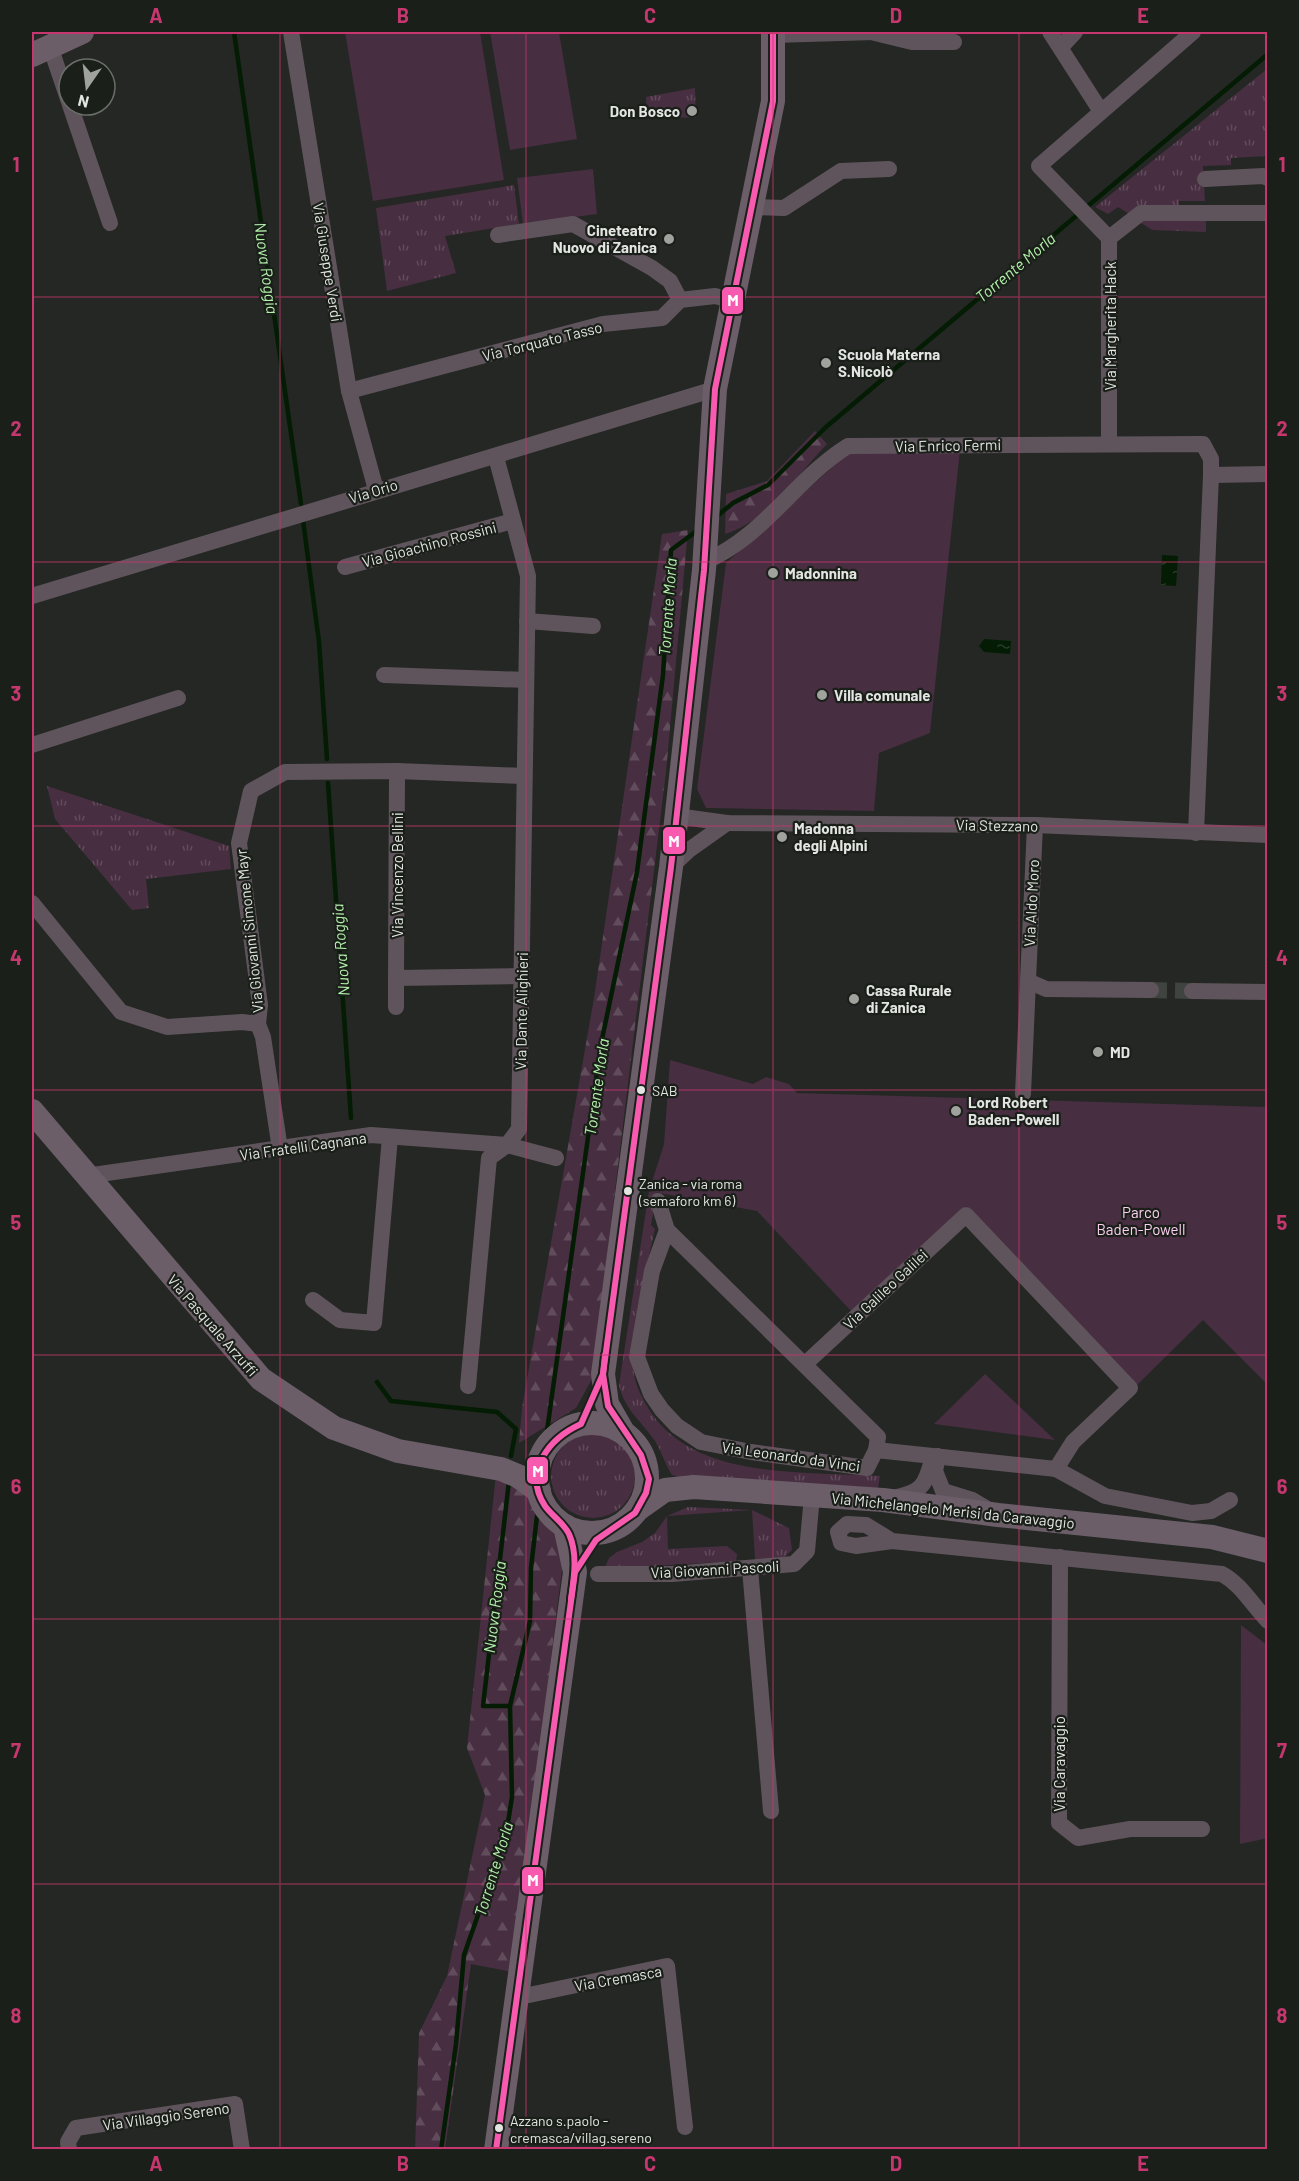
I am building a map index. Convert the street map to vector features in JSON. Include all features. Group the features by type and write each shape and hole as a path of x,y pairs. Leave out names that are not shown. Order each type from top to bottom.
{"main road":[{"path":"41,50 82,32"},
{"path":"581,1424 603,1374 671,867 704,552 715,389 774,90 773,33"},
{"name":"Via Pasquale Arzuffi","path":"32,1111 261,1379 334,1428 398,1450 485,1465 518,1476 539,1491"},
{"path":"603,1374 608,1404 623,1432 642,1453 647,1467 645,1496 638,1509 618,1528 604,1532 577,1532 565,1526 544,1505 539,1491 537,1477 545,1450 560,1433 581,1424 610,1425 623,1432"},
{"name":"Via Pasquale Arzuffi","path":"485,1465 518,1463 545,1450"},
{"name":"Via Michelangelo Merisi da Caravaggio","path":"647,1467 694,1487"},
{"name":"Via Michelangelo Merisi da Caravaggio","path":"638,1509 665,1490 694,1487 883,1500 998,1515 1212,1537 1268,1551"},
{"path":"565,1526 586,1573"},
{"path":"496,2150 586,1573 583,1555 604,1532"},
{"name":"Via Michelangelo Merisi da Caravaggio","path":"1212,1537 1268,1534"}],"street":[{"name":"Via Giuseppe Verdi","path":"291,32 349,391 376,490"},
{"path":"773,33 875,32 912,42 954,42"},
{"path":"1050,32 1100,110"},
{"path":"1061,47 1075,32"},
{"path":"1194,32 1100,110 1039,165 1091,216 1109,238 1141,213 1268,213"},
{"path":"41,50 57,79"},
{"path":"75,117 110,223"},
{"path":"751,207 784,208 841,171 889,169"},
{"path":"1205,179 1263,176 1268,178"},
{"path":"498,235 573,224 670,281 680,300 715,296 731,300"},
{"name":"Via Margherita Hack","path":"1109,238 1109,443"},
{"name":"Via Torquato Tasso","path":"349,391 603,324 662,318 680,300"},
{"name":"Via Orio","path":"32,596 715,389"},
{"name":"Via Enrico Fermi","path":"704,552 725,553 746,539 828,458 848,446 1203,444 1211,459 1211,475 1196,833"},
{"name":"Via Dante Alighieri","path":"468,1386 489,1158 507,1145 519,1129 528,576 496,457"},
{"path":"1211,475 1268,474"},
{"name":"Via Gioachino Rossini","path":"345,567 513,521"},
{"path":"527,621 593,626"},
{"path":"384,675 526,680"},
{"path":"32,745 178,698"},
{"name":"Via Giovanni Simone Mayr","path":"279,1149 263,1037 258,1024 260,1005 239,843 251,791 285,772 397,771 524,776"},
{"name":"Via Vincenzo Bellini","path":"396,1007 397,771"},
{"name":"Via Stezzano","path":"676,816 727,823 1035,825 1268,835"},
{"path":"671,867 689,849 727,823"},
{"name":"Via Aldo Moro","path":"1023,1094 1035,825"},
{"path":"32,903 121,1012 167,1027 242,1022 258,1024"},
{"path":"396,978 521,976"},
{"path":"1028,981 1046,989 1151,990"},
{"path":"1192,991 1268,992"},
{"name":"Via Fratelli Cagnana","path":"86,1176 370,1135 507,1145 556,1158"},
{"path":"313,1300 340,1320 374,1323 390,1137"},
{"path":"658,1201 666,1230"},
{"name":"Via Galileo Galilei","path":"805,1364 966,1215 1130,1388 1074,1442 1056,1469"},
{"name":"Via Leonardo da Vinci","path":"666,1230 805,1364 878,1437 876,1450 867,1468 751,1452 701,1442 677,1426 651,1394 637,1357 652,1271 666,1230"},
{"path":"876,1450 1056,1469 1105,1496 1192,1513 1210,1511 1230,1500"},
{"path":"883,1500 911,1494 926,1483 935,1456"},
{"path":"935,1456 934,1471 943,1491 972,1500 998,1515"},
{"name":"Via Giovanni Pascoli","path":"586,1573 672,1574 794,1564 807,1551 812,1496"},
{"path":"892,1541 1222,1574 1236,1581 1261,1609 1268,1621"},
{"name":"Via Caravaggio","path":"1059,1557 1059,1823 1078,1838 1131,1829 1202,1829"},
{"path":"750,1569 771,1812"},
{"name":"Via Cremasca","path":"519,1991 529,1995 667,1966 685,2127"},
{"name":"Via Villaggio Sereno","path":"69,2150 68,2142 76,2128 235,2104 242,2150"}],"green space":[{"path":"345,32 480,32 504,180 373,201"},
{"path":"490,32 559,32 577,139 510,150"},
{"path":"1267,69 1267,156 1231,158 1231,165 1203,166 1205,201 1179,201 1179,209 1131,215 1118,207 1108,214 1095,207"},
{"path":"695,88 696,118 647,116 646,97"},
{"path":"593,169 597,214 523,224 517,178"},
{"path":"514,185 519,224 445,236 456,273 387,291 376,208"},
{"path":"1206,215 1206,232 1152,230 1135,219"},
{"path":"815,431 827,444 768,508 755,519 725,534 726,494 767,481"},
{"path":"960,450 930,733 879,753 874,811 706,808 697,789 726,563 848,453"},
{"path":"688,530 666,772 592,1379 576,1408 519,1443 522,1408 594,998 662,534"},
{"path":"47,786 229,846 231,869 146,879 149,908 132,910 55,819"},
{"name":"Parco Baden-Powell","path":"670,1060 753,1084 766,1077 789,1084 797,1093 1267,1107 1267,1384 1203,1320 1136,1386 966,1206 851,1311 757,1211 649,1191 664,1144"},
{"path":"649,1191 657,1192 651,1225 655,1229 634,1331 633,1364 639,1390 652,1414 672,1436 697,1451 726,1462 789,1472 880,1476 878,1488 903,1491 695,1482 672,1475 655,1441 628,1407 619,1385"},
{"path":"985,1374 1055,1440 934,1424"},
{"path":"593,1434 609,1437 628,1453 635,1476 632,1492 616,1511 593,1518 577,1515 558,1499 551,1476 554,1460 570,1441"},
{"path":"496,1474 521,1478 552,1522 564,1553 512,1972 471,1964 445,2149 415,2150 419,2033 447,1976 485,1795 467,1748"},
{"path":"688,1507 752,1510 667,1516"},
{"path":"752,1510 789,1528 792,1550 781,1560 755,1559"},
{"path":"667,1516 668,1549 727,1546 737,1554 736,1561 604,1569 609,1558 617,1552 642,1542 655,1533"},
{"path":"1241,1625 1267,1645 1268,1838 1240,1844"}],"water":[{"path":"1162,555 1178,556 1176,586 1161,585"},
{"path":"984,639 1011,641 1010,654 984,652 979,646"}],"waterway":[{"name":"Nuova Roggia","path":"234,32 301,504"},
{"name":"Torrente Morla","path":"717,516 733,503 768,485 826,427 1268,54"},
{"path":"303,520 319,642 327,759"},
{"name":"Torrente Morla","path":"547,1431 601,1044 637,872 663,675 671,550 698,530"},
{"name":"Nuova Roggia","path":"328,783 351,1118"},
{"name":"Nuova Roggia","path":"377,1382 391,1401 497,1412 516,1429 511,1456"},
{"name":"Nuova Roggia","path":"509,1481 483,1706 510,1706"},
{"name":"Torrente Morla","path":"441,2150 456,2044 464,1955 506,1835 512,1797 510,1706 530,1621 531,1568 537,1516"}],"tunnel":[{"path":"1151,990 1192,991"}],"transit line":[{"name":"M","path":"496,2150 575,1572 596,1540 635,1513 646,1493 649,1479 641,1455 608,1406 603,1374 671,867 704,570 715,389 773,101 773,32"},
{"name":"M","path":"571,1599 575,1566 572,1542 567,1530 545,1506 539,1493 538,1468 550,1447 559,1438 581,1424 603,1374 605,1355"}],"place":[{"name":"Don Bosco","path":"692,111"},
{"name":"Cineteatro Nuovo di Zanica","path":"669,239"},
{"name":"Scuola Materna S.Nicolò","path":"826,363"},
{"name":"Madonnina","path":"773,573"},
{"name":"Villa comunale","path":"822,695"},
{"name":"Madonna degli Alpini","path":"782,837"},
{"name":"Cassa Rurale di Zanica","path":"854,999"},
{"name":"MD","path":"1098,1052"},
{"name":"SAB","path":"641,1090"},
{"name":"Lord Robert Baden-Powell","path":"956,1111"},
{"name":"Zanica - via roma (semaforo km 6)","path":"628,1191"},
{"name":"Azzano s.paolo - cremasca/villag.sereno","path":"499,2128"}]}
